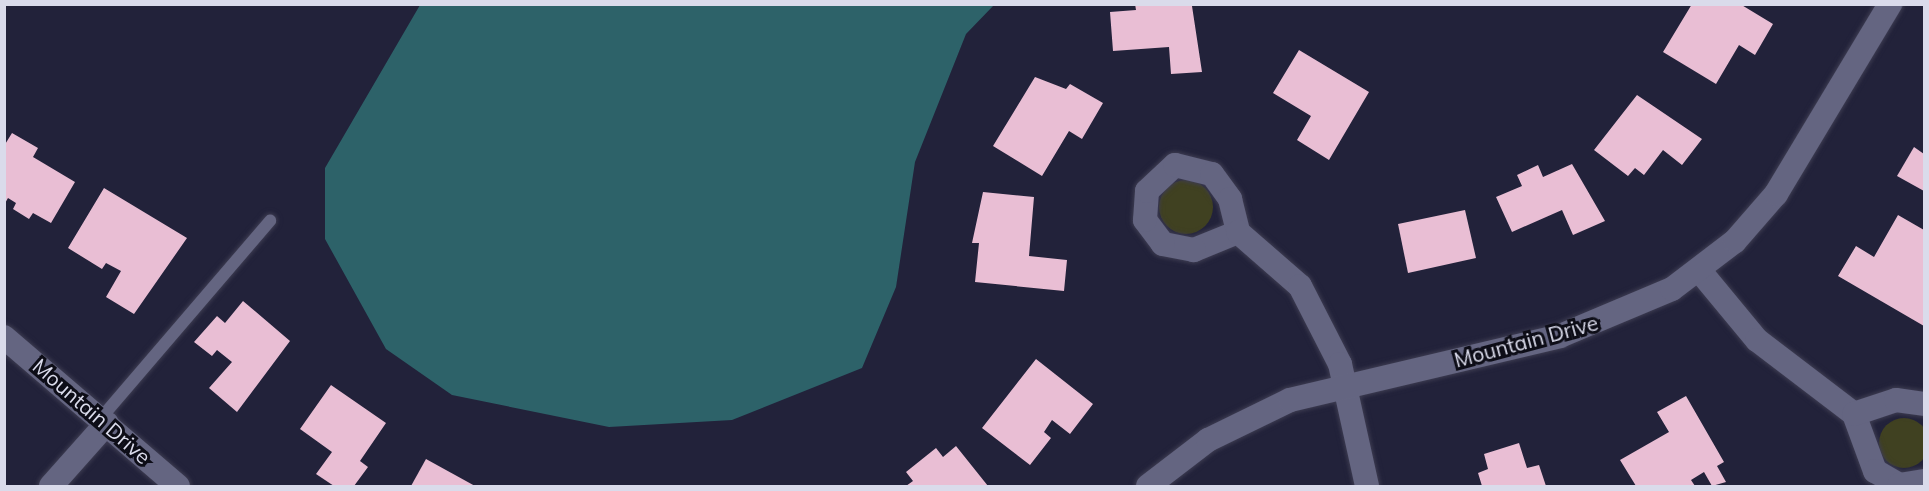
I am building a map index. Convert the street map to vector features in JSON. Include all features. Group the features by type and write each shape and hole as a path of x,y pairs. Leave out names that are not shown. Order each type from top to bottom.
{"street":[{"name":"Mountain Drive","path":"1148,486 1235,425 1290,400 1344,385 1560,336 1642,306 1699,270 1776,194 1890,4"},
{"path":"1238,232 1278,263 1312,303 1331,338 1344,385 1366,486"},
{"path":"1699,270 1757,340 1854,414 1875,471 1899,485 1924,481"},
{"name":"Mountain Drive","path":"4,337 104,420 178,486"},
{"path":"1854,414 1896,400 1924,404"},
{"path":"51,486 104,420"}],"lane":[{"path":"104,420 270,221"}],"shaded area":[{"path":"420,5 994,5 966,34 915,162 896,287 862,368 732,420 609,427 452,395 386,349 325,239 325,168"},
{"path":"1186,180 1196,182 1205,188 1211,197 1213,207 1211,217 1205,226 1196,232 1186,234 1176,232 1167,226 1161,217 1159,207 1161,197 1167,188 1176,182"},
{"path":"1899,418 1909,418 1922,425 1929,438 1929,448 1922,461 1909,468 1899,468 1890,464 1883,457 1879,448 1879,438 1883,429 1890,422"}],"building":[{"path":"1135,4 1192,6 1202,72 1171,74 1169,47 1113,51 1110,12 1136,10"},
{"path":"1692,4 1740,4 1773,24 1755,55 1739,45 1716,84 1663,52"},
{"path":"1299,50 1369,92 1329,160 1297,140 1311,116 1273,93"},
{"path":"1035,77 1066,89 1070,84 1103,103 1082,139 1069,131 1042,176 993,146"},
{"path":"1637,95 1702,139 1682,165 1663,150 1644,175 1635,168 1628,176 1594,150"},
{"path":"12,133 38,148 33,157 75,182 51,223 33,213 29,219 13,209 16,203 8,198 4,205 4,146"},
{"path":"1914,147 1924,154 1924,191 1897,176"},
{"path":"1572,164 1605,221 1573,235 1562,210 1512,232 1496,197 1522,186 1517,175 1538,165 1543,177"},
{"path":"104,188 187,238 134,314 106,297 121,271 106,263 102,269 68,248"},
{"path":"983,192 1034,197 1029,256 1067,260 1064,291 975,282 979,243 972,243"},
{"path":"1465,210 1476,258 1408,273 1398,224"},
{"path":"1898,215 1924,230 1924,326 1838,276 1856,246 1874,257"},
{"path":"243,301 290,341 237,412 209,388 232,362 217,350 212,356 194,342 217,316 225,323"},
{"path":"1036,359 1093,404 1070,434 1052,420 1044,432 1051,438 1030,465 982,428"},
{"path":"331,385 386,423 360,461 368,467 354,486 334,486 316,474 332,452 300,429"},
{"path":"1686,396 1724,462 1717,466 1726,482 1712,486 1704,472 1691,480 1695,486 1636,486 1620,460 1669,432 1657,412"},
{"path":"1519,443 1527,468 1539,465 1546,486 1482,486 1478,473 1488,469 1484,454"},
{"path":"956,446 988,486 906,486 913,481 906,472 936,448 943,457"},
{"path":"426,459 475,486 411,486"}]}
